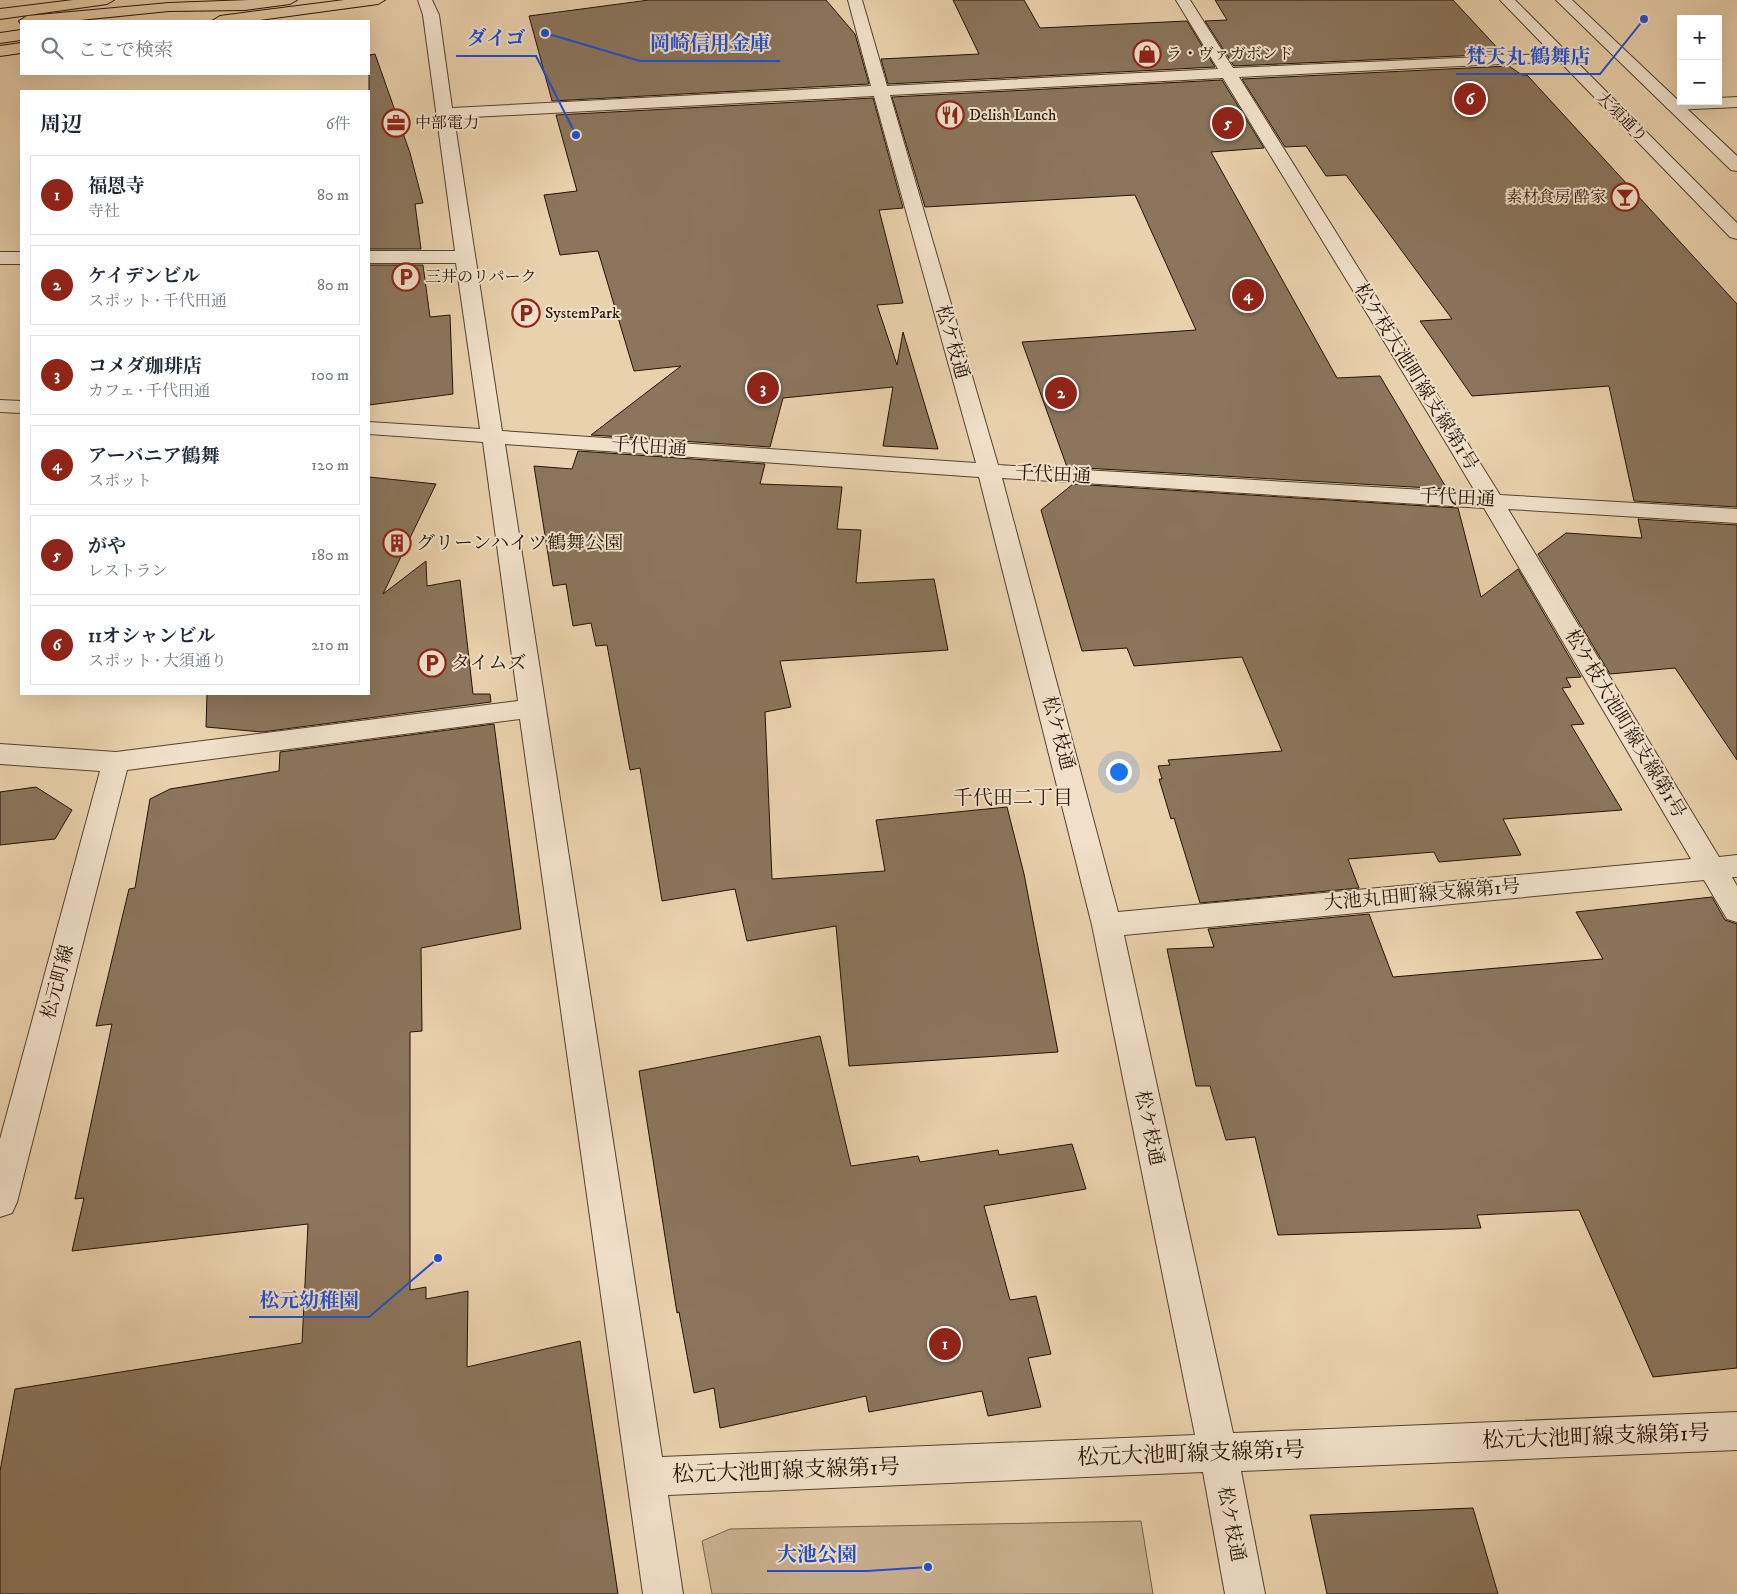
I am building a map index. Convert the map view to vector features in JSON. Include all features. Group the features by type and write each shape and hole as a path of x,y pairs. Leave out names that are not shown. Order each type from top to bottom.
{"main road":[{"path":"0,14 107,0"},
{"path":"136,20 290,0"},
{"path":"228,20 378,0"},
{"path":"37,20 169,7 263,4"},
{"path":"0,24 20,22"},
{"path":"0,38 20,35"},
{"path":"0,51 20,48"}],"street":[{"path":"425,0 430,8 491,435 498,462 532,708 663,1594"},
{"name":"松ケ枝通","path":"855,0 990,471 1107,925 1218,1453 1244,1594"},
{"name":"松ケ枝大池町線支線第1号","path":"1183,0 1492,500 1724,867 1737,911"},
{"name":"大須通り","path":"1507,0 1737,233"},
{"path":"1563,0 1737,166"},
{"path":"445,113 880,89 1562,56"},
{"path":"1673,105 1737,102"},
{"path":"370,257 466,257"},
{"path":"0,258 20,258"},
{"path":"0,406 20,407"},
{"name":"千代田通","path":"370,428 990,471 1737,516"},
{"path":"0,754 116,762 532,708"},
{"name":"松元町線","path":"0,1202 116,762"},
{"name":"大池丸田町線支線第1号","path":"1107,925 1724,867"},
{"name":"松元大池町線支線第1号","path":"645,1477 1737,1431"}],"shaded area":[{"path":"1141,1521 1153,1594 712,1594 702,1541 730,1529"}],"building":[{"path":"649,0 826,0 855,34 869,84 552,101 529,16"},
{"path":"953,0 1024,0 1040,28 1187,21 1215,67 888,84 881,59 979,54"},
{"path":"1215,0 1453,0 1503,54 1234,66 1205,21 1227,20"},
{"path":"375,54 410,153 423,203 415,204 421,249 370,249 370,55"},
{"path":"1509,66 1522,75 1527,75 1737,304 1737,507 1634,501 1609,386 1472,396 1420,321 1452,319 1346,175 1326,176 1306,146 1285,147 1242,79"},
{"path":"1222,80 1264,148 1211,152 1337,378 1380,376 1447,489 1067,467 1022,342 1196,330 1135,195 925,207 892,97"},
{"path":"873,98 903,208 879,210 903,303 877,305 897,365 903,332 938,449 883,446 893,387 783,398 770,447 591,435 681,366 634,371 598,251 560,255 544,195 577,191 556,115"},
{"path":"370,265 423,265 430,317 450,315 453,394 370,405"},
{"path":"578,451 765,464 760,484 842,487 837,529 861,530 856,583 934,579 948,650 780,661 791,707 765,712 772,879 885,871 876,820 1007,807 1024,874 1058,1052 849,1066 836,926 747,941 735,889 662,901 640,768 630,770 607,645 596,646 591,623 573,626 566,584 553,586 534,466 572,469"},
{"path":"370,477 436,484 383,594 426,561 427,586 460,580 473,694 490,694 491,702 262,732 206,727 207,695 370,695"},
{"path":"1073,484 1458,508 1481,597 1518,569 1581,677 1566,678 1571,687 1562,688 1584,724 1571,725 1622,810 1503,819 1521,855 1439,862 1434,852 1348,859 1359,888 1200,903 1174,818 1171,819 1159,779 1162,779 1158,766 1170,765 1168,760 1282,751 1242,657 1134,666 1127,648 1082,651 1041,510"},
{"path":"1638,519 1737,525 1737,760 1675,668 1610,674 1538,554 1566,533 1642,538"},
{"path":"494,724 521,929 421,948 422,1031 410,1032 410,1290 426,1287 426,1299 468,1291 467,1367 580,1341 618,1594 0,1594 0,1471 15,1389 302,1343 308,1224 72,1251 84,1198 75,1199 112,1024 96,1026 129,889 135,888 150,799 170,789 279,771 280,752"},
{"path":"36,787 72,810 55,839 0,845 0,792"},
{"path":"1712,897 1725,920 1737,924 1737,1368 1653,1377 1579,1210 1477,1215 1481,1228 1278,1235 1255,1137 1226,1140 1210,1086 1196,1086 1167,949 1214,947 1208,929 1369,914 1393,977 1603,959 1576,912"},
{"path":"820,1036 851,1166 918,1156 920,1162 998,1150 999,1155 1072,1144 1086,1189 984,1206 1010,1300 1036,1296 1051,1354 1028,1358 1041,1407 988,1416 982,1391 869,1412 866,1396 720,1428 714,1388 694,1393 679,1312 677,1313 639,1071"},
{"path":"1473,1508 1498,1594 1327,1594 1310,1515"}],"place":[{"name":"梵天丸 鶴舞店","path":"1644,19"},
{"name":"岡崎信用金庫","path":"545,33"},
{"name":"ラ・ヴァガボンド","path":"1147,54"},
{"name":"11オシャンビル","path":"1470,99"},
{"name":"Delish Lunch","path":"950,115"},
{"name":"中部電力","path":"396,123"},
{"name":"がや","path":"1228,123"},
{"name":"ダイゴ","path":"576,135"},
{"name":"素材食房 酔家","path":"1625,197"},
{"name":"三井のリパーク","path":"406,277"},
{"name":"アーバニア鶴舞","path":"1248,295"},
{"name":"SystemPark","path":"526,313"},
{"name":"コメダ珈琲店","path":"763,388"},
{"name":"ケイデンビル","path":"1061,393"},
{"name":"グリーンハイツ鶴舞公園","path":"397,543"},
{"name":"タイムズ","path":"432,663"},
{"name":"松元幼稚園","path":"438,1258"},
{"name":"福恩寺","path":"945,1344"},
{"name":"大池公園","path":"928,1567"}],"district":[{"name":"千代田二丁目","path":"1013,798"}]}
